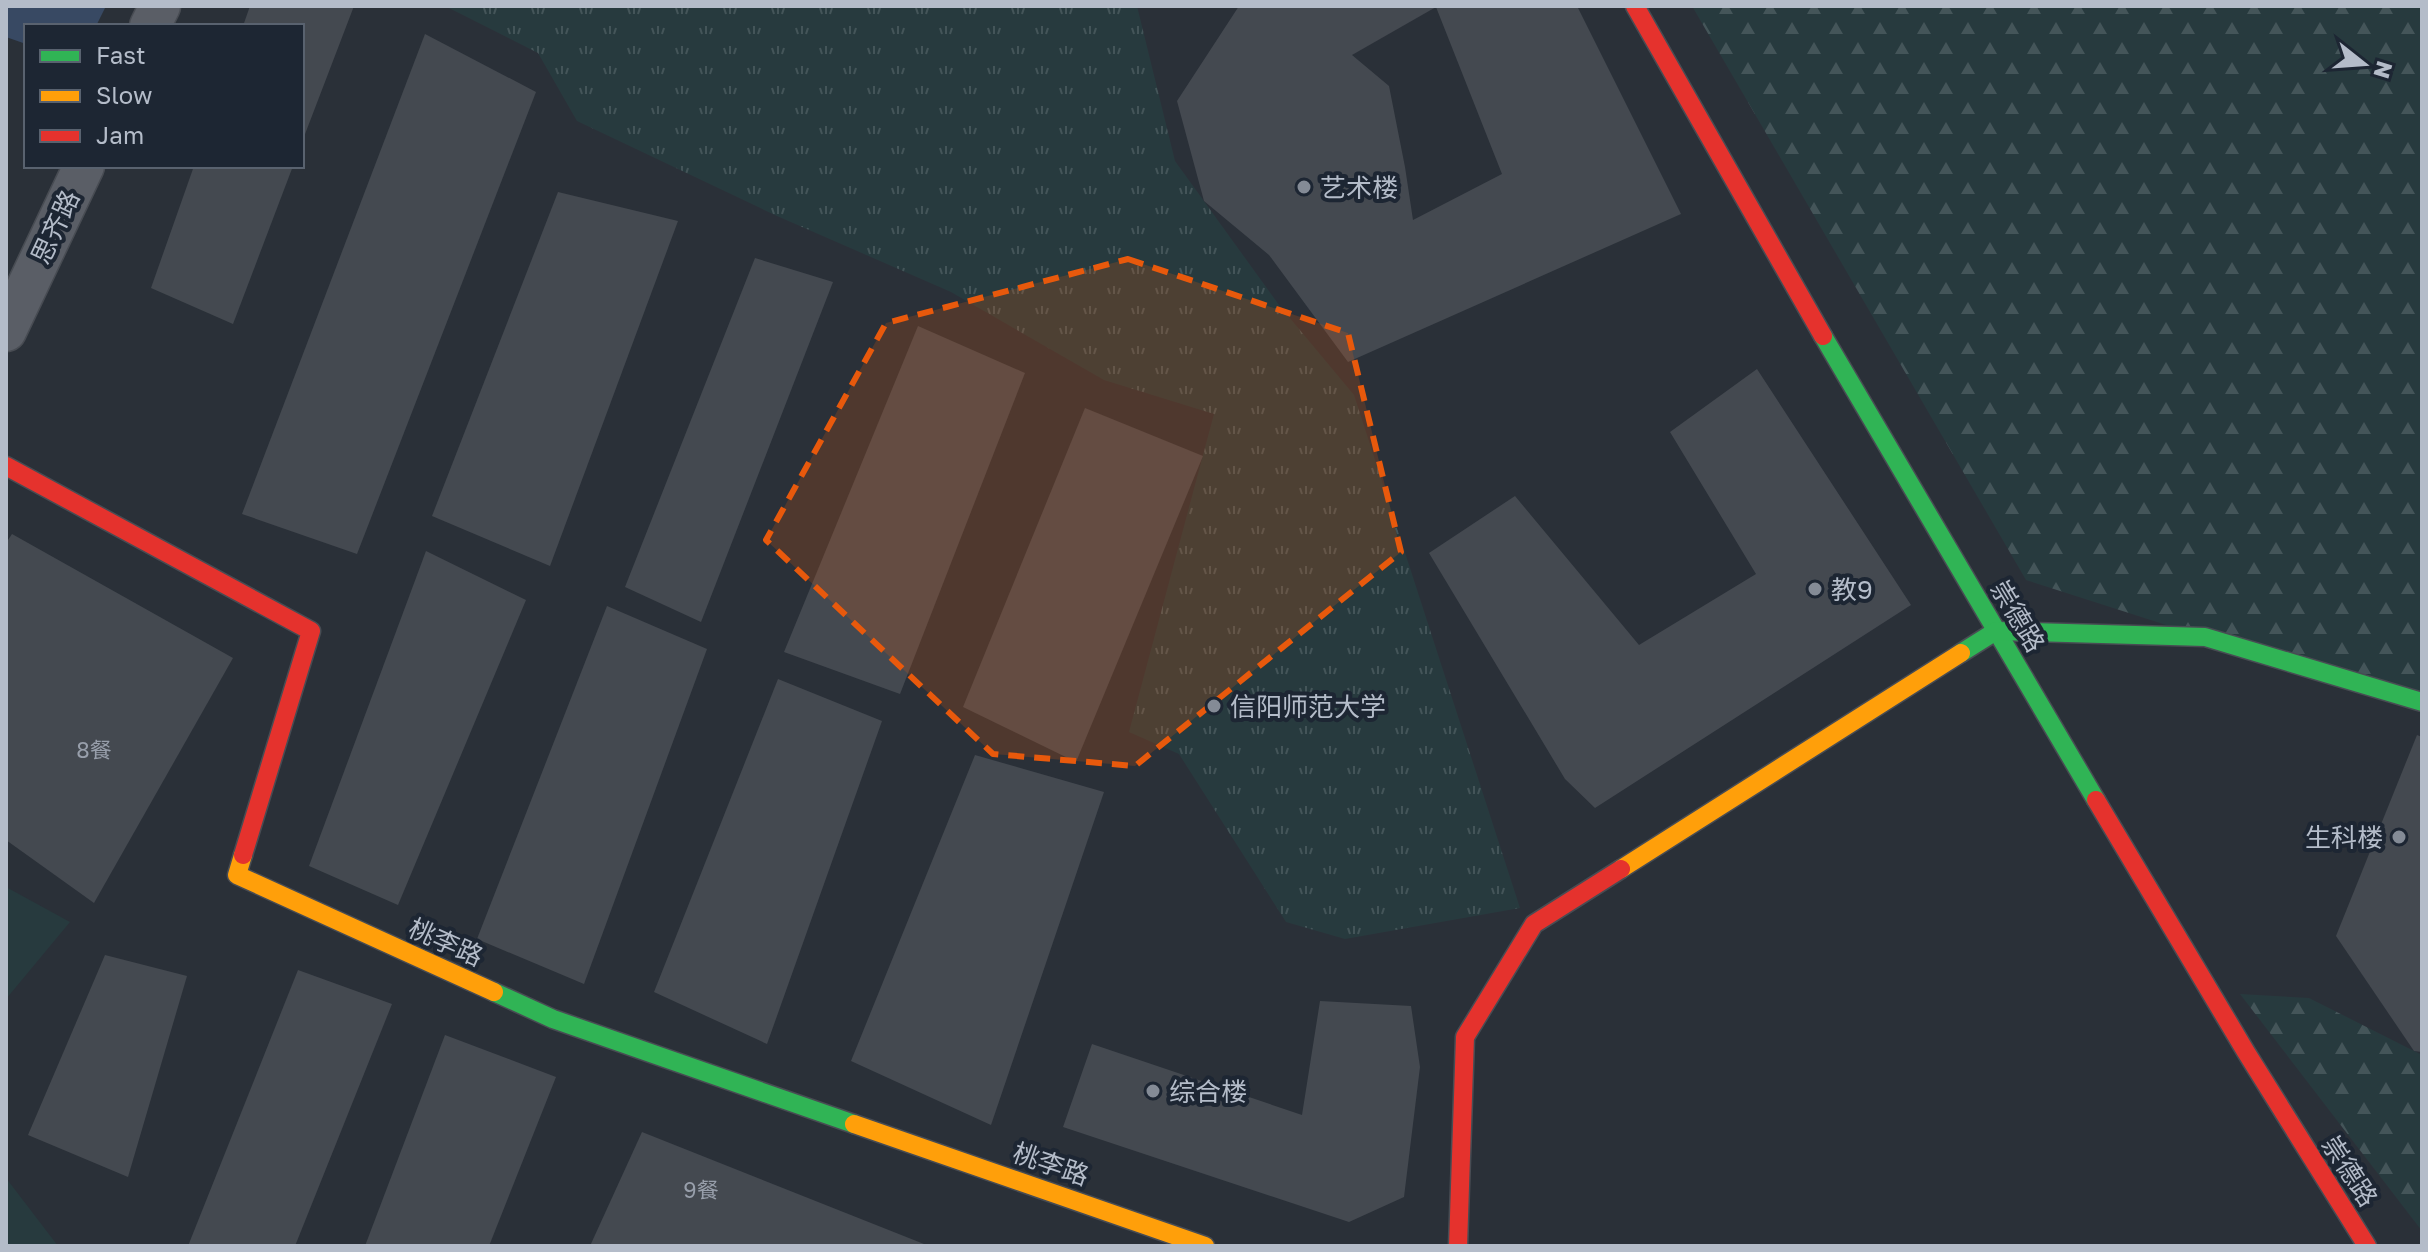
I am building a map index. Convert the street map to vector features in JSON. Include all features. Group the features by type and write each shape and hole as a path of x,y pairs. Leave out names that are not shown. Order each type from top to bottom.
{"street":[{"path":"151,24 160,6"},
{"name":"崇德路","path":"1635,6 1725,167 1996,631 2283,1116 2367,1246"},
{"name":"思齐路","path":"6,331 83,168"},
{"name":"桃李路","path":"6,466 311,631 237,875 553,1019 1205,1246"},
{"path":"1458,1246 1465,1037 1534,924 1996,631 2205,637 2422,702"}],"highlighted area":[{"path":"1128,259 1348,333 1401,552 1135,766 993,754 766,540 886,323"}],"green space":[{"path":"445,6 1137,6 1175,161 1279,305 1354,395 1520,908 1345,939 1286,922 1179,754 1129,732 1214,414 1104,380 951,292 777,216 577,121 538,53"},
{"path":"1692,6 2422,6 2422,707 2026,580"},
{"path":"6,887 70,922 6,999"},
{"path":"2240,994 2309,998 2422,1055 2422,1231"},
{"path":"6,1178 58,1246 6,1246"}],"water":[{"path":"6,6 106,6 97,24 24,24 24,43 6,37"}],"building":[{"path":"250,6 354,6 304,137 304,24 244,24"},
{"name":"艺术楼","path":"1239,6 1577,6 1681,214 1348,362 1269,255 1204,201 1177,101","holes":["1436,7 1502,174 1413,220 1389,86 1352,55"]},
{"path":"425,34 536,92 357,554 242,514"},
{"path":"193,168 292,168 233,324 151,288"},
{"path":"558,192 678,221 550,566 432,516"},
{"path":"755,258 833,282 701,622 625,587"},
{"path":"918,326 1025,373 900,694 784,652"},
{"name":"教9","path":"1757,369 1911,605 1595,808 1565,779 1429,553 1515,496 1639,645 1756,574 1670,432"},
{"path":"1085,408 1203,456 1076,762 963,707"},
{"path":"12,534 233,658 94,903 6,840 6,543"},
{"path":"426,551 526,600 398,905 309,866"},
{"path":"607,606 707,649 584,984 477,939"},
{"path":"778,679 882,721 767,1044 654,992"},
{"name":"生科楼","path":"2417,735 2422,737 2422,1052 2414,1051 2336,936"},
{"path":"975,755 1104,792 991,1125 851,1061"},
{"path":"105,955 187,976 128,1177 28,1135"},
{"path":"298,970 392,1004 295,1246 188,1246"},
{"name":"综合楼","path":"1320,1001 1411,1006 1420,1067 1404,1197 1349,1222 1063,1127 1092,1044 1302,1115"},
{"path":"445,1035 556,1077 489,1246 365,1246"},
{"path":"642,1132 929,1246 590,1246"}],"traffic: fast":[{"path":"1823,336 2096,800"},
{"path":"1961,653 1996,631 2205,637 2422,702"},
{"path":"494,992 553,1019 854,1124"}],"traffic: slow":[{"path":"1621,869 1961,653"},
{"path":"243,855 237,875 494,992"},
{"path":"854,1124 1205,1246"}],"traffic: jam":[{"path":"1635,6 1823,336"},
{"path":"6,466 311,631 243,855"},
{"path":"2096,800 2246,1052 2367,1246"},
{"path":"1458,1246 1465,1037 1534,924 1621,869"}],"place":[{"name":"艺术楼","path":"1304,187"},
{"name":"教9","path":"1815,589"},
{"name":"信阳师范大学","path":"1214,706"},
{"name":"生科楼","path":"2399,837"},
{"name":"综合楼","path":"1153,1091"}]}
